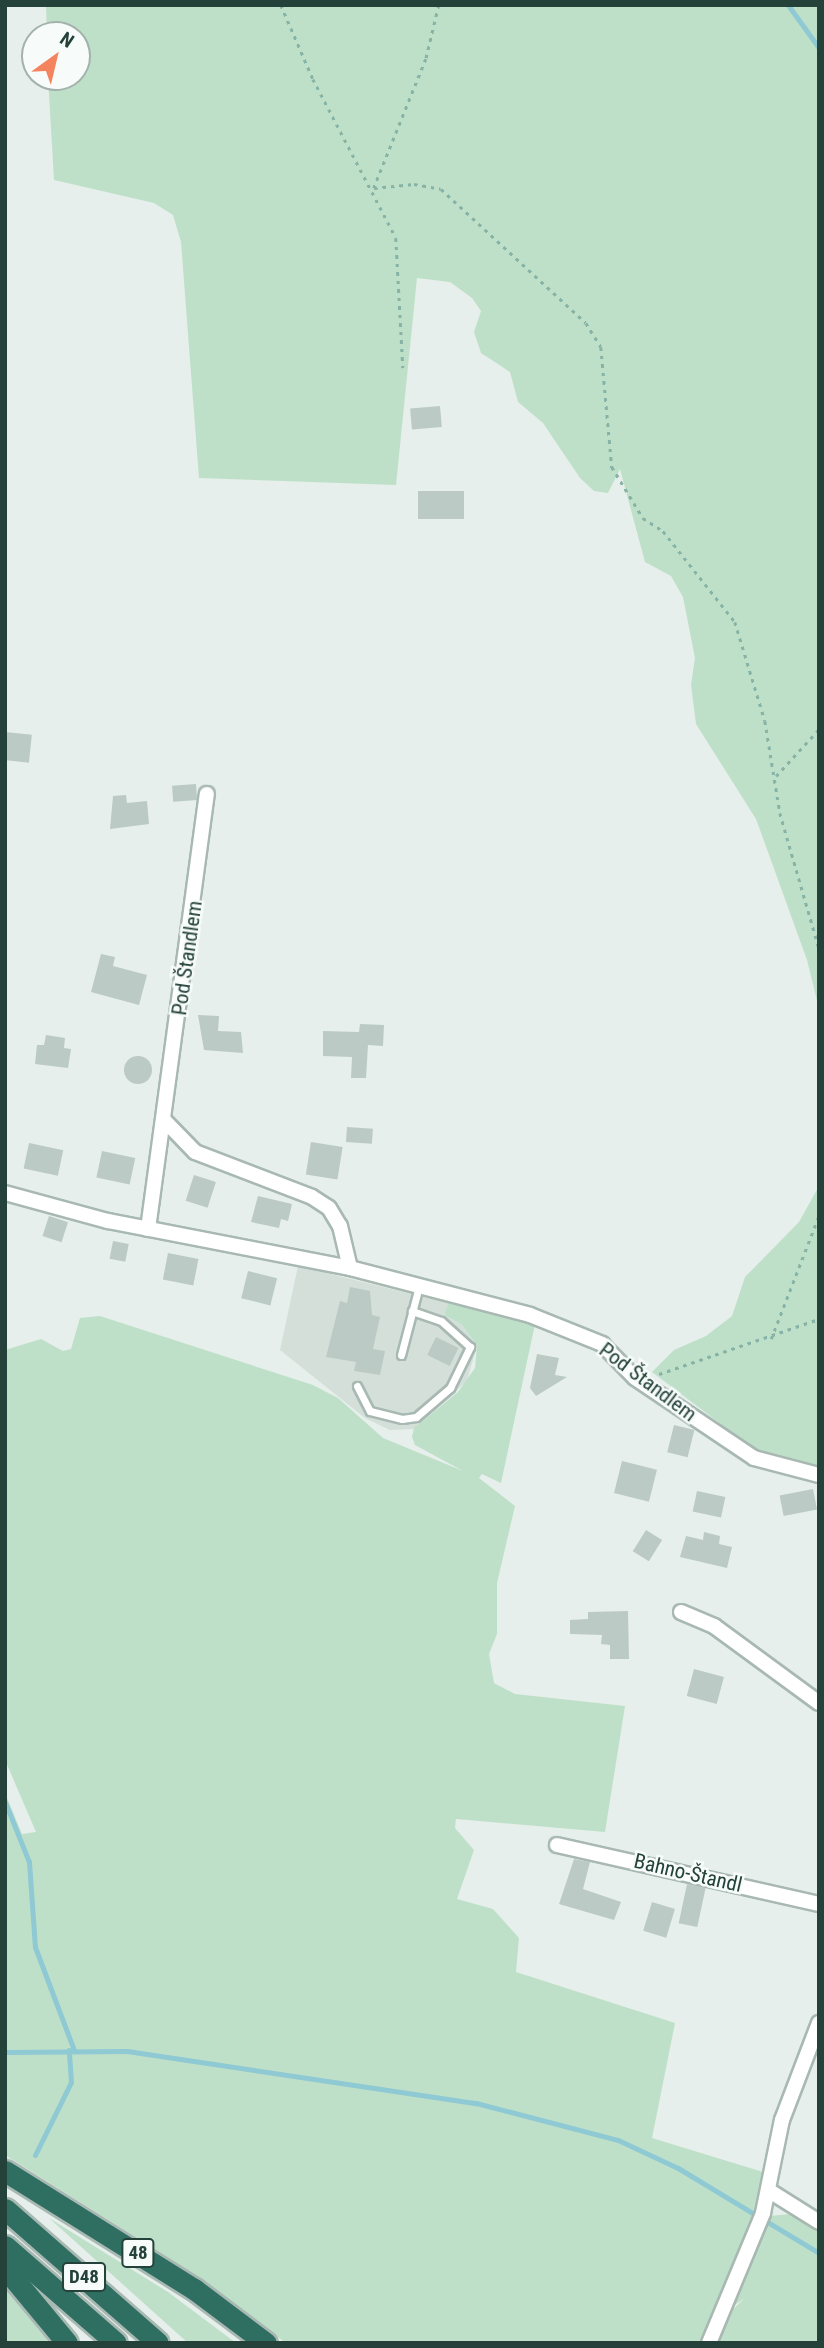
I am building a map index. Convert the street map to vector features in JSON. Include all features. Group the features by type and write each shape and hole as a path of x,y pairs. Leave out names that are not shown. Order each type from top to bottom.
{"highway":[{"name":"48","path":"5,2171 194,2289 266,2343"},
{"name":"D48","path":"5,2209 158,2343"},
{"name":"D48","path":"5,2246 116,2343"},
{"path":"5,2268 67,2343"}],"street":[{"name":"Pod Štandlem","path":"148,1229 165,1121 207,794"},
{"path":"165,1121 195,1152 312,1196 329,1208 340,1226 350,1268"},
{"name":"Pod Štandlem","path":"5,1193 148,1229 350,1268 530,1315 602,1344 635,1378 754,1458 819,1475"},
{"path":"681,1612 714,1626 819,1703"},
{"name":"Bahno-Štandl","path":"557,1845 819,1904"},
{"path":"709,2343 761,2218 782,2120 819,2023"},
{"path":"768,2190 819,2222"}],"lane":[{"path":"401,1355 419,1286"},
{"path":"357,1386 370,1410 402,1419 416,1417 450,1388 470,1347 441,1321 412,1311"}],"path":[{"path":"281,5 313,79 374,188 396,238 402,270 403,368"},
{"path":"374,188 426,59 439,5"},
{"path":"374,188 414,184 441,189 586,323 601,347 612,467 643,518 663,531 735,622 765,721 780,813 819,947"},
{"path":"775,778 819,729"},
{"path":"771,1339 819,1215"},
{"path":"635,1378 680,1370 771,1339 819,1319"}],"shaded area":[{"path":"298,1266 448,1303 444,1315 461,1324 477,1345 467,1381 414,1429 390,1430 365,1418 280,1350"}],"green space":[{"path":"46,5 819,5 819,1009 807,960 756,819 696,724 691,685 695,658 683,597 671,576 645,562 620,469 608,493 594,491 580,478 543,423 518,402 510,372 481,353 474,332 481,311 472,298 450,282 417,278 396,485 199,478 181,242 173,215 154,203 54,180 49,91 91,91 91,21 47,21"},
{"path":"819,1186 819,1470 767,1459 652,1372 674,1350 706,1336 732,1316 745,1277 799,1222"},
{"path":"448,1303 535,1324 501,1483 482,1474 479,1478 515,1506 497,1583 497,1634 489,1654 494,1683 515,1694 625,1706 605,1832 456,1819 455,1828 474,1850 457,1899 493,1909 519,1938 516,1972 675,2023 652,2138 763,2172 757,2210 700,2343 286,2343 142,2241 5,2155 5,1793 22,1834 36,1832 5,1760 5,1350 41,1339 63,1351 71,1349 80,1318 100,1316 313,1385 338,1398 383,1438 463,1471 415,1445 412,1437 414,1428 458,1392 475,1368 477,1345 461,1324 444,1315"},
{"path":"791,2214 819,2231 819,2343 715,2343 731,2311 745,2298 729,2309 769,2216"},
{"path":"49,2218 168,2292 236,2343 188,2343"},
{"path":"5,2285 35,2318 49,2343 5,2343"}],"building":[{"path":"440,406 442,427 412,430 410,409"},
{"path":"418,491 464,491 464,519 418,519"},
{"path":"5,732 32,735 29,763 5,760"},
{"path":"196,784 197,800 173,802 172,786"},
{"path":"126,795 127,803 147,801 149,824 110,829 113,796"},
{"path":"101,954 115,957 113,966 147,975 139,1005 91,992"},
{"path":"198,1015 219,1016 218,1031 241,1032 243,1053 204,1050"},
{"path":"360,1024 384,1025 383,1046 368,1045 366,1078 351,1078 352,1057 323,1056 323,1031 359,1032"},
{"path":"46,1035 65,1038 64,1048 71,1049 68,1068 35,1064 37,1045 44,1045"},
{"path":"138,1056 148,1060 152,1070 148,1080 138,1084 128,1080 124,1070 128,1060"},
{"path":"347,1127 373,1129 372,1144 346,1142"},
{"path":"311,1142 343,1147 337,1180 306,1175"},
{"path":"29,1143 63,1150 58,1176 24,1168"},
{"path":"102,1151 135,1158 130,1184 96,1177"},
{"path":"194,1175 216,1182 208,1208 186,1201"},
{"path":"258,1196 292,1204 288,1221 281,1219 279,1228 251,1222"},
{"path":"49,1216 68,1222 62,1242 43,1236"},
{"path":"113,1241 129,1244 125,1262 110,1259"},
{"path":"168,1253 198,1259 193,1285 163,1280"},
{"path":"248,1271 277,1278 270,1305 241,1298"},
{"path":"350,1287 370,1291 372,1315 380,1317 373,1349 385,1351 380,1375 354,1371 356,1362 326,1357 340,1301 347,1303"},
{"path":"436,1337 458,1348 450,1366 427,1355"},
{"path":"537,1354 559,1358 555,1375 567,1377 536,1396 530,1388"},
{"path":"674,1425 694,1430 688,1457 667,1452"},
{"path":"622,1461 657,1470 649,1502 614,1493"},
{"path":"813,1489 817,1510 784,1516 780,1495"},
{"path":"697,1491 725,1497 721,1518 693,1512"},
{"path":"646,1530 662,1540 649,1561 633,1551"},
{"path":"704,1532 720,1536 719,1544 732,1547 727,1568 680,1557 686,1536 703,1540"},
{"path":"628,1611 629,1659 610,1659 610,1645 601,1644 602,1635 570,1634 570,1620 588,1619 588,1612"},
{"path":"694,1669 724,1677 717,1704 687,1696"},
{"path":"574,1859 590,1862 583,1889 621,1902 614,1920 559,1904"},
{"path":"687,1884 706,1888 697,1927 679,1923"},
{"path":"652,1902 675,1909 666,1938 643,1931"}],"waterway":[{"path":"788,5 819,48"},
{"path":"5,1802 29,1862 35,1947 74,2050"},
{"path":"35,2155 71,2082 69,2050"},
{"path":"5,2052 127,2051 476,2103 618,2140 678,2168 819,2253"}]}
